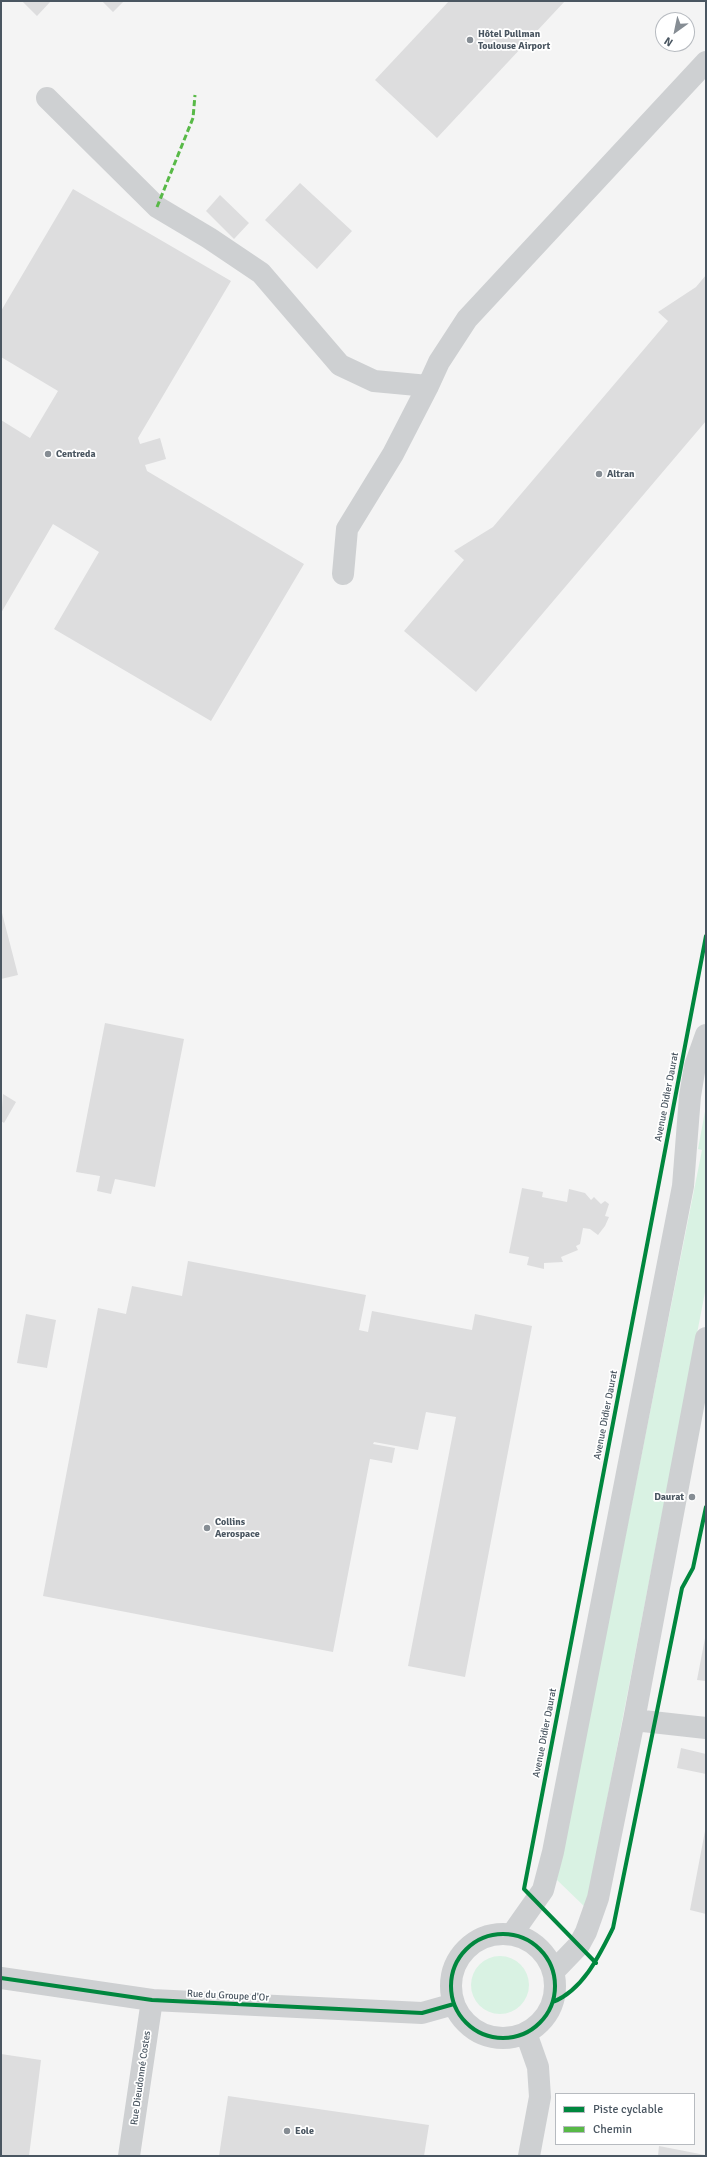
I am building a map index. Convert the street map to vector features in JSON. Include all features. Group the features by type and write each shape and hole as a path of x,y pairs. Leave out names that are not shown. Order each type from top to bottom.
{"street":[{"path":"343,574 347,529 393,454 439,362 467,319 706,62"},
{"path":"47,98 157,207 209,238 261,273 340,365 374,381 428,386"},
{"path":"512,1934 543,1890 553,1852 683,1186 690,1096 695,1066 706,1035"},
{"path":"553,1972 579,1945 586,1932 598,1898 634,1720 706,1338"},
{"path":"634,1720 706,1728"},
{"path":"496,1934 512,1934 526,1940 538,1948 547,1959 553,1972 555,1987 553,2002 547,2015 538,2025 526,2033 505,2039 483,2035 465,2023 454,2004 450,1989 452,1973 458,1959 468,1947 481,1939 496,1934"},
{"name":"Rue du Groupe d'Or","path":"1,1978 152,2000 422,2014 454,2004"},
{"name":"Rue Dieudonné Costes","path":"129,2156 152,2000"},
{"path":"526,2033 538,2067 540,2097 529,2156"}],"green space":[{"path":"706,1106 706,1287 586,1908 557,1880 702,1150 698,1149"},
{"path":"500,1956 511,1958 521,1964 527,1974 529,1985 527,1996 521,2006 511,2012 500,2014 489,2012 479,2006 473,1996 471,1985 473,1974 479,1964 489,1958"}],"building":[{"path":"22,1 51,1 37,16"},
{"path":"102,1 124,1 113,12"},
{"name":"Hôtel Pullman Toulouse Airport","path":"449,1 565,1 437,138 375,80"},
{"path":"300,183 352,231 317,269 265,220"},
{"name":"Centreda","path":"73,189 231,281 138,438 140,444 160,438 166,459 145,465 147,471 304,564 211,721 54,629 99,552 53,524 1,613 1,420 30,438 58,391 1,357 1,311"},
{"path":"220,195 249,223 234,239 206,211"},
{"name":"Altran","path":"706,275 706,421 476,692 404,631 464,560 454,551 493,527 668,321 658,312 696,287"},
{"path":"1,909 18,975 1,979"},
{"path":"105,1023 184,1039 155,1187 115,1179 111,1194 97,1191 100,1176 76,1172"},
{"path":"3,1094 16,1102 4,1123 1,1121"},
{"path":"522,1188 543,1192 542,1197 567,1202 569,1189 585,1193 591,1200 594,1197 601,1204 605,1201 609,1204 605,1216 609,1217 605,1226 598,1235 590,1229 583,1228 580,1244 576,1246 578,1250 561,1257 563,1262 544,1263 544,1269 527,1265 529,1257 509,1253"},
{"name":"Collins Aerospace","path":"188,1261 366,1295 359,1330 368,1332 372,1311 472,1330 475,1314 532,1326 465,1677 408,1666 456,1417 426,1412 418,1450 374,1442 373,1444 395,1448 392,1463 370,1459 333,1652 43,1596 98,1308 126,1314 132,1286 182,1296"},
{"path":"26,1314 56,1320 47,1368 17,1363"},
{"path":"706,1638 706,1681 697,1680"},
{"path":"681,1748 706,1754 706,1774 677,1768"},
{"path":"706,1831 706,1914 690,1910"},
{"path":"1,2054 41,2060 29,2156 1,2156"},
{"name":"Eole","path":"228,2096 429,2125 424,2156 219,2156"},
{"path":"659,2146 705,2155 705,2156 658,2156"}],"marked path":[{"path":"157,207 193,118 195,95"}],"cycle path":[{"name":"Avenue Didier Daurat","path":"596,1963 524,1889 706,936"},
{"path":"553,2002 564,1997 581,1981 596,1961 613,1928 682,1588 693,1568 706,1507"},
{"path":"503,1934 523,1938 540,1949 551,1966 555,1986 551,2006 540,2023 523,2034 503,2038 483,2034 466,2023 455,2006 451,1986 455,1966 466,1949 483,1938 503,1934"},
{"path":"1,1978 152,2000 422,2013 454,2004"}],"place":[{"name":"Hôtel Pullman Toulouse Airport","path":"470,40"},
{"name":"Centreda","path":"48,454"},
{"name":"Altran","path":"599,474"},
{"name":"Daurat","path":"692,1497"},
{"name":"Collins Aerospace","path":"207,1528"},
{"name":"Eole","path":"287,2131"}]}
